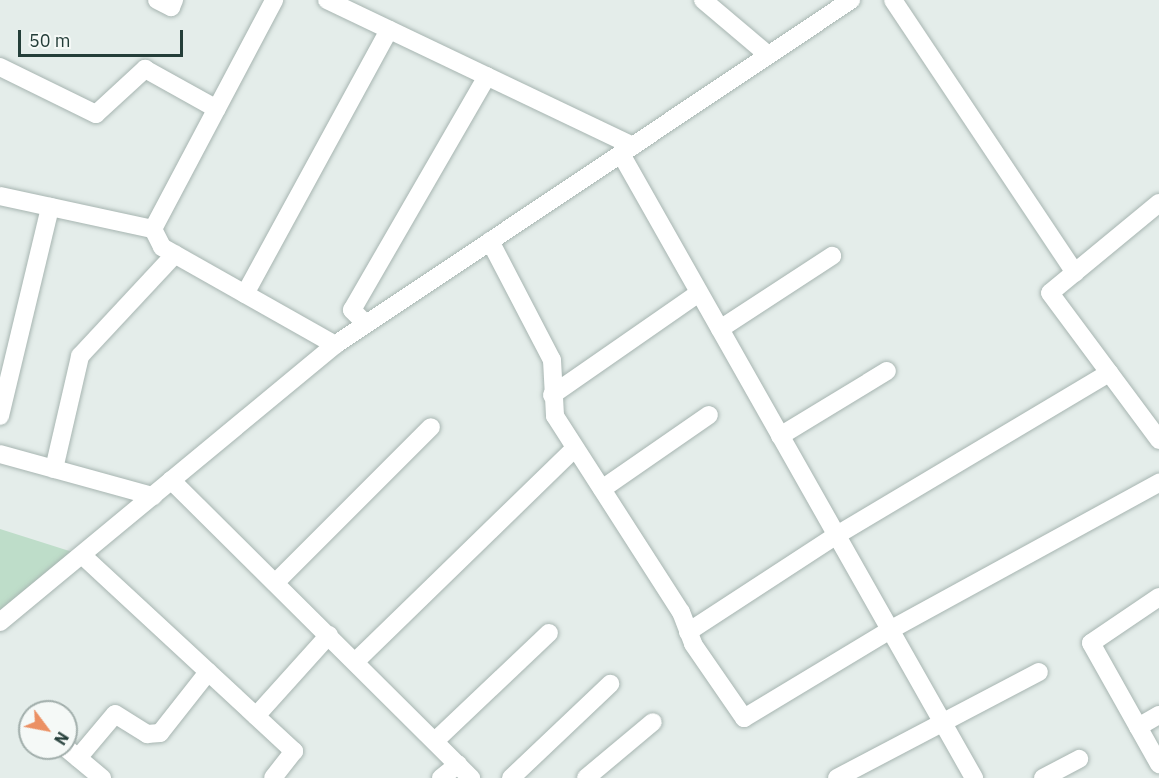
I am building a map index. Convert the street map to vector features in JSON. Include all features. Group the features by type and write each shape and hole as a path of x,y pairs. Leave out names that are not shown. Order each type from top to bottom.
{"street":[{"path":"157,0 171,7 174,0"},
{"path":"153,229 274,0"},
{"path":"327,0 487,76 627,150 699,293 974,778"},
{"path":"703,0 768,55"},
{"path":"0,622 335,345 851,0"},
{"path":"892,0 1075,273"},
{"path":"245,294 389,30"},
{"path":"0,67 96,114 145,69 217,109"},
{"path":"366,324 352,310 487,76"},
{"path":"0,196 153,229"},
{"path":"1159,203 1050,293 1159,440"},
{"path":"0,416 50,207"},
{"path":"153,229 162,247 335,345"},
{"path":"490,241 552,360 556,380 552,395 555,416 681,612 688,632 744,718 890,630 1159,483"},
{"path":"54,469 80,356 175,254"},
{"path":"720,329 832,256"},
{"path":"552,395 699,293"},
{"path":"780,436 887,371"},
{"path":"688,632 837,535 1109,373"},
{"path":"602,489 709,415"},
{"path":"276,582 431,428"},
{"path":"356,661 575,448"},
{"path":"0,454 153,496"},
{"path":"171,480 356,661 471,778"},
{"path":"82,555 294,751 273,778"},
{"path":"1159,597 1091,643 1159,764"},
{"path":"435,741 549,633"},
{"path":"256,716 329,635"},
{"path":"78,748 115,714 147,734 159,733 208,672"},
{"path":"837,778 1039,672"},
{"path":"511,778 610,684"},
{"path":"1138,727 1159,715"},
{"path":"586,778 653,722"},
{"path":"78,758 102,778"},
{"path":"1043,778 1079,759"},
{"path":"441,778 458,764"}],"green space":[{"path":"0,529 82,555 0,622"}]}
